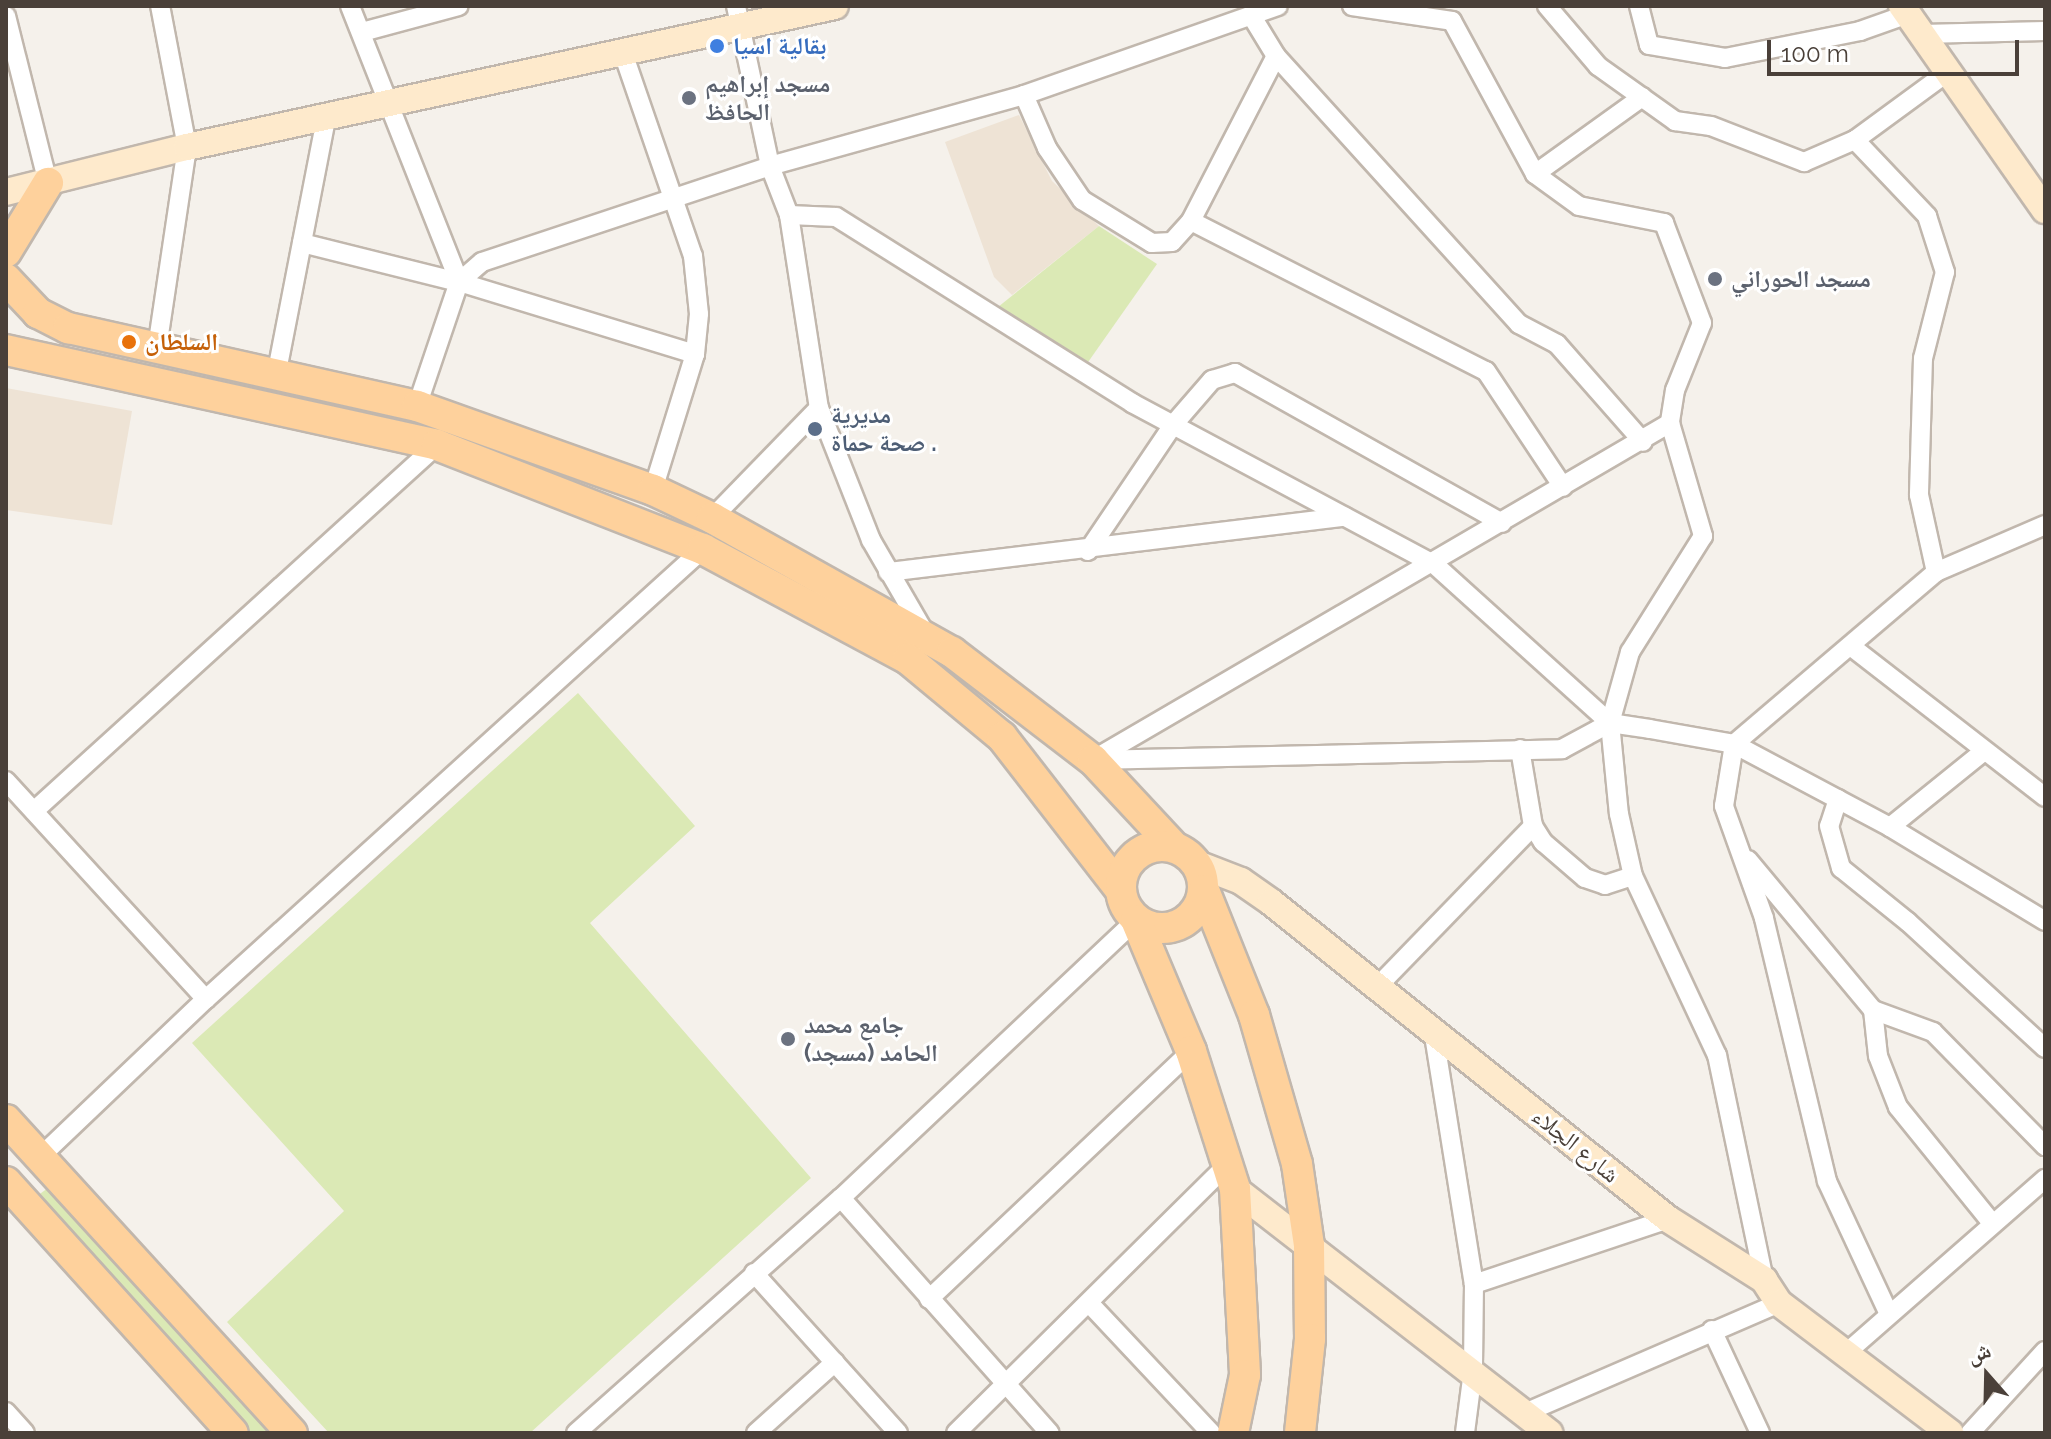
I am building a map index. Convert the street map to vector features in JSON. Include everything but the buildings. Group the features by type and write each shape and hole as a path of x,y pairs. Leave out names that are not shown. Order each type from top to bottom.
{"main road":[{"path":"6,192 187,147 326,120 622,50 738,16 835,6"},
{"path":"1910,18 2045,210"},
{"path":"6,252 48,183"},
{"path":"6,279 38,313 68,328 277,371 417,406 653,490 712,518 927,636 1093,760 1192,867 1280,1090 1309,1245 1310,1339 1300,1433"},
{"path":"6,350 437,445 703,549 919,669 1002,737 1120,889 1191,1051 1231,1177 1245,1375 1233,1433"},
{"path":"1120,889 1128,864 1148,848 1192,867"},
{"path":"1136,920 1160,929 1185,923 1192,867"},
{"name":"شارع الجلاء","path":"1192,867 1241,881 1433,1029 1668,1219 1764,1280 1779,1303 1950,1433"},
{"path":"6,1120 292,1433"},
{"path":"7,1180 24,1192 39,1186 45,1172 40,1157"},
{"path":"1231,1177 1309,1245 1549,1433"},
{"path":"7,1180 233,1433"}],"street":[{"path":"157,348 187,147 160,6"},
{"path":"350,6 459,282"},
{"path":"362,32 459,6"},
{"path":"417,406 459,282 482,262 770,166 1024,95 1278,6"},
{"path":"1352,6 1452,21 1535,174 1579,206 1664,223 1702,323 1675,390 1670,423 1703,536 1630,652 1610,723 1619,814 1633,876 1717,1055 1764,1280"},
{"path":"1547,6 1598,66 1675,121 1711,126 1804,162 1855,140 1948,72"},
{"path":"1639,6 1649,45 1725,58 1910,18 2045,31"},
{"path":"1251,15 1276,56 1519,324 1557,344 1643,442"},
{"path":"6,16 48,183"},
{"path":"738,16 770,166 789,215 819,408 842,475 888,572 927,636"},
{"path":"622,50 676,199 693,256 699,314 695,354 653,490"},
{"path":"1024,95 1047,148 1082,200 1152,243 1172,242 1191,221 1276,56"},
{"path":"1535,174 1642,97"},
{"path":"277,371 326,120"},
{"path":"1855,140 1927,216 1945,272 1923,358 1919,495 1936,572"},
{"path":"789,215 836,217 1173,425 1434,564 1610,723 1734,744 1890,827 2045,921"},
{"path":"1191,221 1486,371 1563,487"},
{"path":"302,243 459,282 695,354"},
{"path":"1088,551 1173,425 1212,380 1235,373 1502,523"},
{"path":"712,518 819,408"},
{"path":"1093,760 1643,442 1670,423"},
{"path":"34,811 437,445"},
{"path":"888,572 1088,551 1345,517"},
{"path":"1888,1312 1827,1181 1764,918 1724,806 1734,744 1853,648 1936,572 2045,525"},
{"path":"40,1157 206,999 703,549"},
{"path":"1853,648 1983,752 2045,797"},
{"path":"1093,760 1562,749 1610,723"},
{"path":"1520,749 1533,826 1561,860 1585,878 1605,885 1633,876"},
{"path":"1890,827 1983,752"},
{"path":"6,781 206,999"},
{"path":"1838,799 1829,826 1841,868 1908,922 2045,1048"},
{"path":"1378,986 1533,826"},
{"path":"1736,846 1873,1010 1933,1032 2045,1146"},
{"path":"576,1433 841,1198 1136,920"},
{"path":"1873,1010 1878,1056 1898,1107 1991,1222"},
{"path":"1433,1029 1474,1284 1473,1371 1465,1433"},
{"path":"929,1299 1191,1051"},
{"path":"956,1433 1005,1383 1231,1177"},
{"path":"1845,1354 1991,1222 2041,1191"},
{"path":"841,1198 1050,1433"},
{"path":"1474,1284 1668,1219"},
{"path":"754,1273 898,1433"},
{"path":"1525,1413 1779,1303"},
{"path":"1090,1304 1211,1433"},
{"path":"1712,1330 1760,1433"},
{"path":"1970,1433 2045,1351"},
{"path":"756,1433 835,1362"},
{"path":"6,1412 25,1433"}],"shaded area":[{"path":"1019,115 1052,181 1099,226 1012,295 994,277 945,142"},
{"path":"6,388 132,411 112,525 6,510"}],"green space":[{"path":"1099,226 1157,264 1086,365 998,307"},
{"path":"578,693 695,826 590,923 811,1178 530,1433 329,1433 227,1322 344,1211 192,1043"},
{"path":"48,1188 270,1433 250,1433 37,1196"}],"place":[{"name":"بقالية اسيا","path":"717,46"},
{"name":"مسجد إبراهيم الحافظ","path":"689,98"},
{"name":"مسجد الحوراني","path":"1715,279"},
{"name":"السلطان","path":"129,342"},
{"name":"مديرية صحة حماة .","path":"815,429"},
{"name":"جامع محمد الحامد (مسجد)","path":"788,1039"}]}
